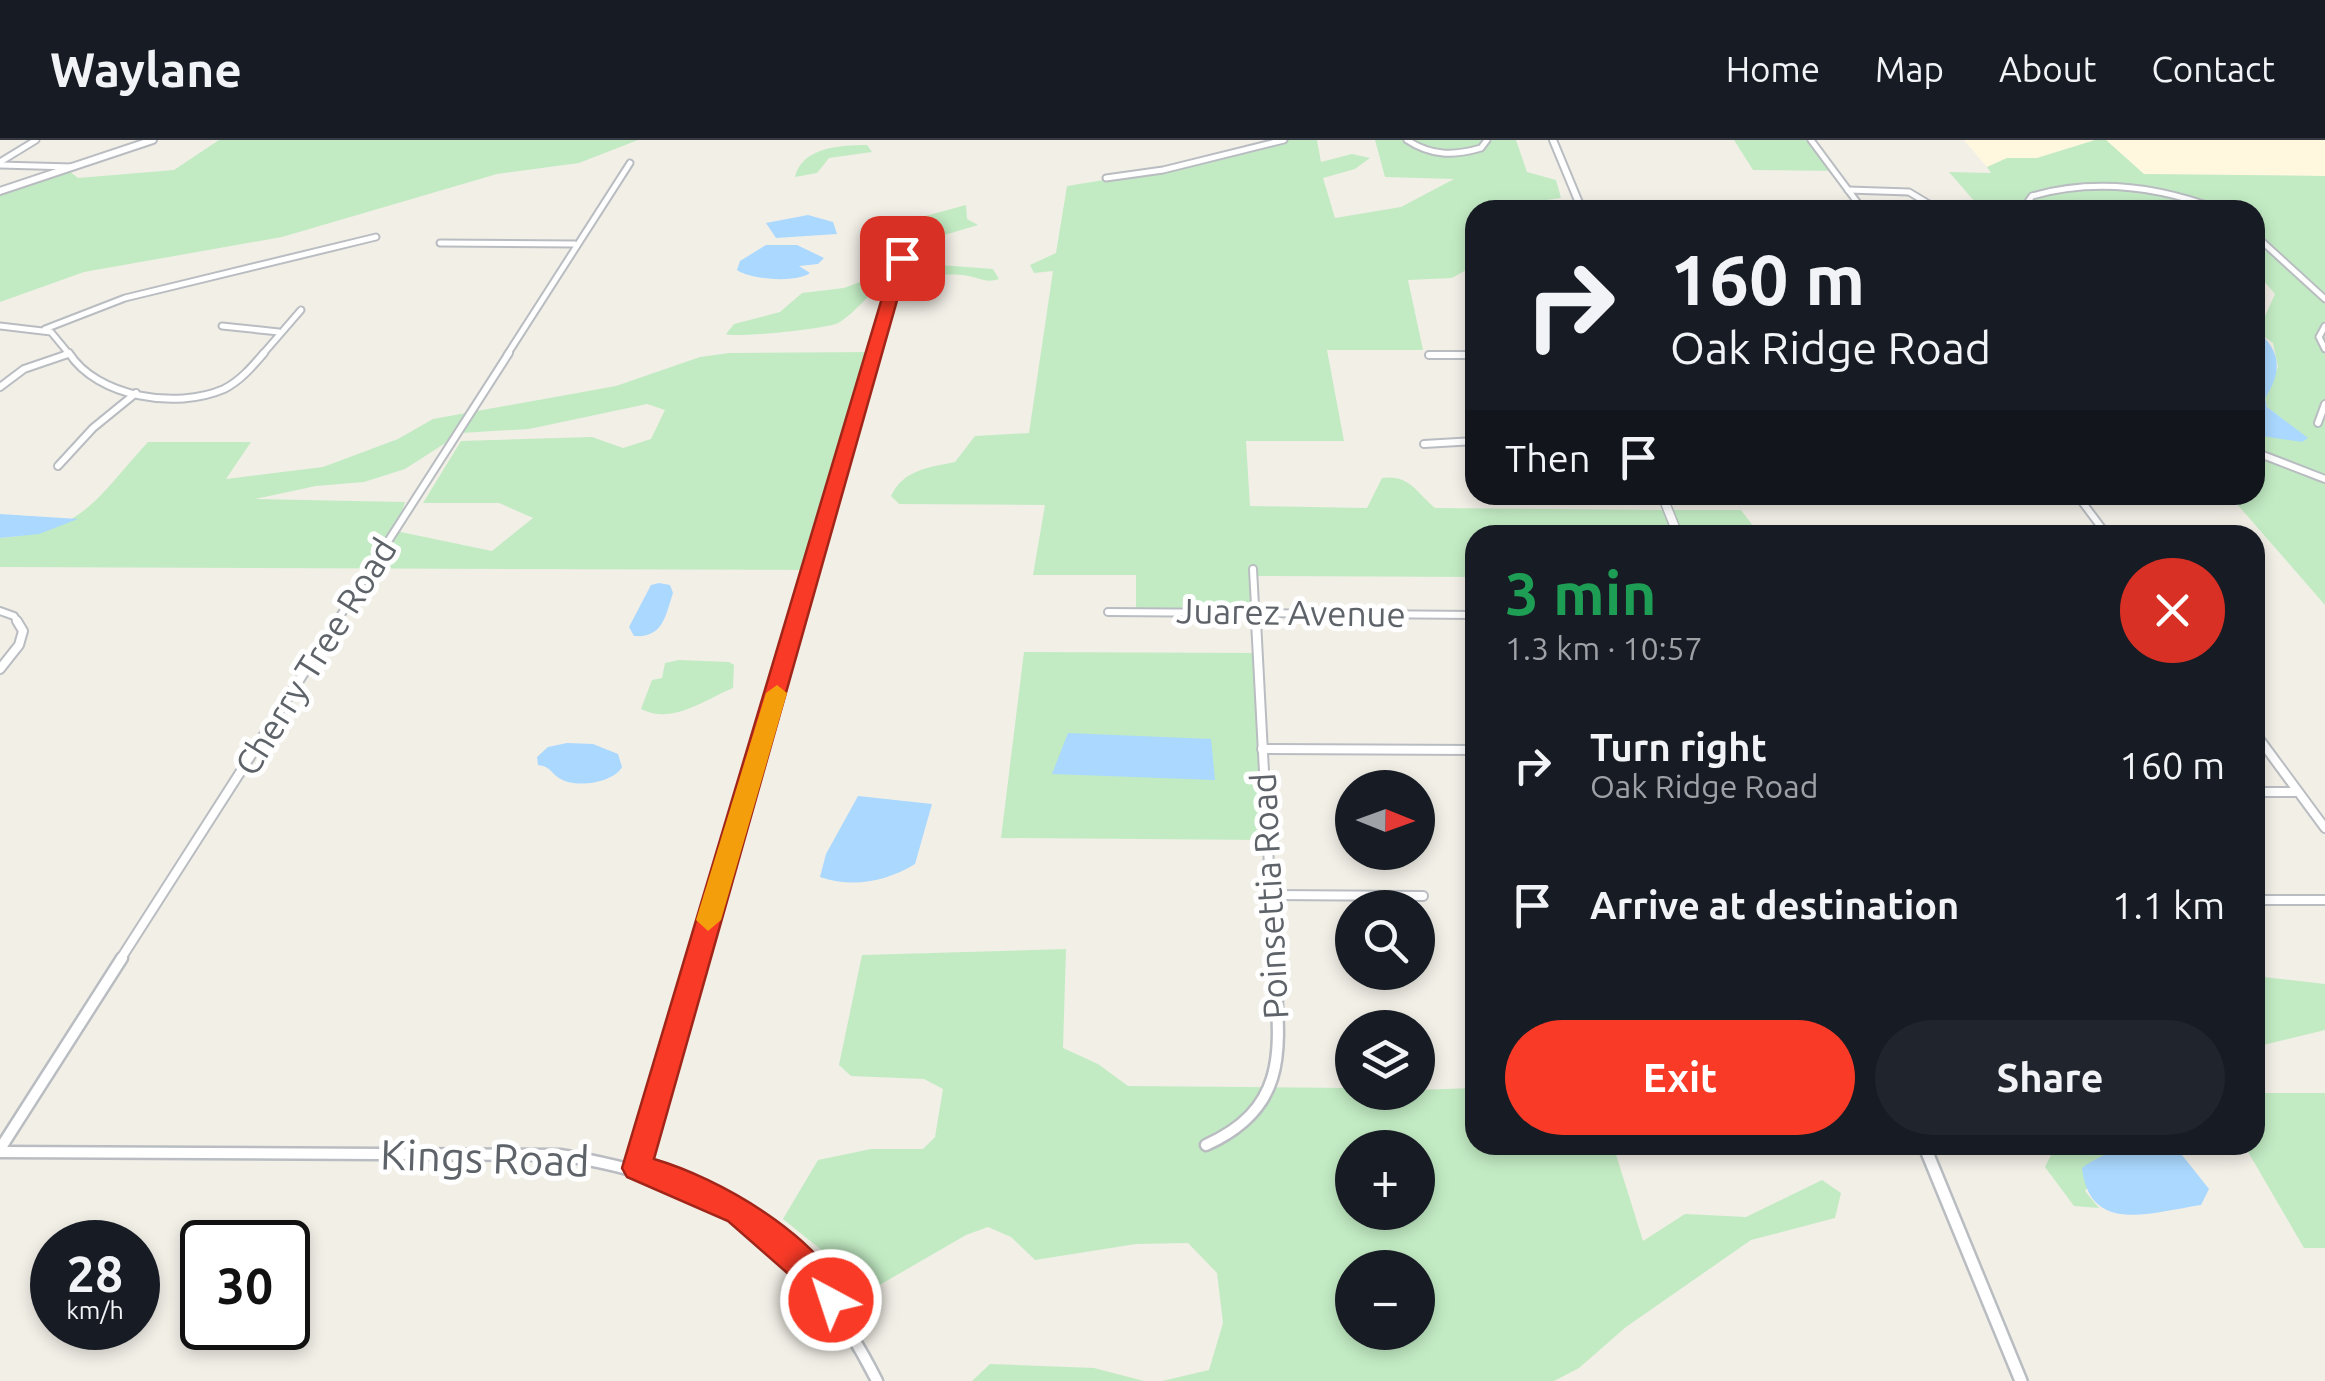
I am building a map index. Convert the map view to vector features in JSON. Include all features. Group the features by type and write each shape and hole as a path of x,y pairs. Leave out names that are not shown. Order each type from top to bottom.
{"street":[{"path":"2,165 36,140"},
{"path":"0,191 153,140"},
{"path":"1106,178 1179,166 1284,140"},
{"path":"1407,140 1426,152 1452,155 1481,148 1487,140"},
{"path":"1553,140 1578,200"},
{"path":"1810,140 1856,200"},
{"name":"Cherry Tree Road","path":"0,1151 630,163"},
{"path":"2,165 71,167"},
{"path":"2029,200 2032,196 2070,188 2150,190 2185,200"},
{"path":"1848,190 1911,192 1929,200"},
{"path":"45,329 122,298 294,261 376,237"},
{"path":"637,1168 908,238"},
{"path":"440,243 576,244"},
{"path":"2265,243 2325,299"},
{"path":"0,326 45,329 56,335 90,378 136,393 201,395 219,391 237,380 301,310"},
{"path":"222,326 240,332 280,332"},
{"path":"2324,331 2325,349"},
{"path":"0,388 24,369 68,354"},
{"path":"1429,354 1465,355"},
{"path":"58,466 101,421 136,393"},
{"path":"2318,423 2325,404"},
{"path":"1424,444 1465,442"},
{"path":"2265,456 2325,480"},
{"name":"Poinsettia Road","path":"1206,1145 1242,1130 1270,1094 1279,1059 1252,570"},
{"path":"0,610 20,621 24,631 14,653 0,670"},
{"name":"Juarez Avenue","path":"1108,612 1465,614"},
{"path":"2265,747 2325,828"},
{"path":"1262,749 1465,750"},
{"path":"2265,792 2296,792"},
{"path":"1271,895 1335,895"},
{"path":"2265,900 2325,900"},
{"name":"Kings Road","path":"0,1151 544,1155 637,1168 722,1202 773,1237 831,1300 877,1381"},
{"path":"1928,1155 2020,1381"}],"shaded area":[{"path":"1964,140 2095,140 2037,158 2007,158 1987,167"},
{"path":"2106,140 2325,140 2325,176 2143,174"}],"green space":[{"path":"219,140 638,140 579,163 497,174 282,237 84,272 0,302 0,192 68,170 78,178 174,170"},
{"path":"1284,140 1317,140 1321,162 1352,154 1370,158 1355,169 1323,178 1335,218 1401,207 1454,179 1385,177 1375,140 1516,140 1527,172 1556,180 1561,198 1465,200 1465,271 1452,278 1408,280 1423,350 1327,350 1344,441 1246,441 1250,506 1367,508 1382,478 1391,477 1412,486 1435,508 1664,510 1670,525 1465,525 1465,577 1257,576 1257,610 1136,608 1136,575 1033,575 1045,505 899,504 891,496 903,480 926,468 955,462 975,436 1029,433 1053,271 1034,273 1030,265 1056,253 1067,186 1172,169"},
{"path":"1734,140 1812,140 1835,171 1753,170"},
{"path":"2106,140 2144,174 2325,176 2325,605 2265,536 2265,525 2255,525 2238,505 2265,505 2265,436 2307,438 2267,407 2265,398 2278,367 2273,343 2265,337 2265,316 2275,294 2265,282 2265,200 1973,200 1949,172 1991,173 1987,167 2007,158 2037,158"},
{"path":"867,145 872,152 829,158 817,173 795,177 799,167 814,154 835,147"},
{"path":"966,205 967,219 978,225 938,237 915,232 918,218"},
{"path":"940,265 993,269 999,279 954,274 909,278 877,290 838,323 762,334 726,334 734,324 780,312 802,293 844,288 897,268"},
{"path":"873,352 810,570 0,567 0,538 29,534 70,520 100,496 148,442 251,442 226,479 323,467 398,439 433,419 616,386 700,357 729,353","holes":["647,404 665,410 651,439 623,448 592,437 461,441 423,503 499,503 533,518 492,551 396,531 405,502 255,499 316,486 364,482 405,469 461,433 529,429"]},
{"path":"1672,510 1741,510 1752,525 1678,525"},
{"path":"1024,652 1259,653 1267,840 1001,838"},
{"path":"729,662 734,665 733,688 676,713 641,709 652,680 662,678 665,663"},
{"path":"1066,949 1063,1048 1098,1064 1128,1086 1335,1088 1335,1110 1435,1110 1435,1089 1465,1088 1465,1155 1616,1155 1643,1241 1685,1214 1746,1217 1822,1180 1841,1193 1835,1218 1751,1240 1626,1327 1579,1368 1554,1381 1162,1381 1209,1370 1223,1323 1217,1273 1188,1243 1136,1244 1035,1260 1011,1237 988,1227 966,1235 871,1290 783,1219 818,1160 871,1149 923,1149 935,1137 943,1089 924,1079 851,1076 839,1065 862,955"},
{"path":"2265,977 2325,984 2325,1030 2265,1045"},
{"path":"2265,1093 2325,1093 2325,1248 2304,1248 2250,1155 2265,1155"},
{"path":"2051,1155 2112,1155 2085,1191 2099,1208 2074,1206 2045,1167"},
{"path":"990,1364 1094,1368 1144,1381 972,1381"}],"water":[{"path":"808,215 833,222 837,234 776,238 766,223"},
{"path":"766,245 797,245 824,258 818,264 799,266 810,273 795,278 763,278 737,270 740,261"},
{"path":"2265,338 2276,361 2265,398"},
{"path":"2265,398 2267,407 2308,438 2302,442 2265,436"},
{"path":"0,514 78,519 39,534 0,538"},
{"path":"651,585 670,585 673,593 665,618 657,630 634,636 629,627"},
{"path":"1068,733 1211,739 1215,780 1052,774"},
{"path":"593,744 618,754 622,767 611,777 584,784 566,781 538,765 537,757 548,747"},
{"path":"858,796 932,804 915,864 869,881 820,877 826,854"},
{"path":"2104,1155 2182,1155 2209,1189 2201,1205 2126,1215 2097,1203 2087,1189 2082,1168"}],"slow traffic":[{"path":"708,920 777,693"}],"route":[{"path":"831,1300 773,1237 739,1211 669,1177 637,1168 902,258"}]}
